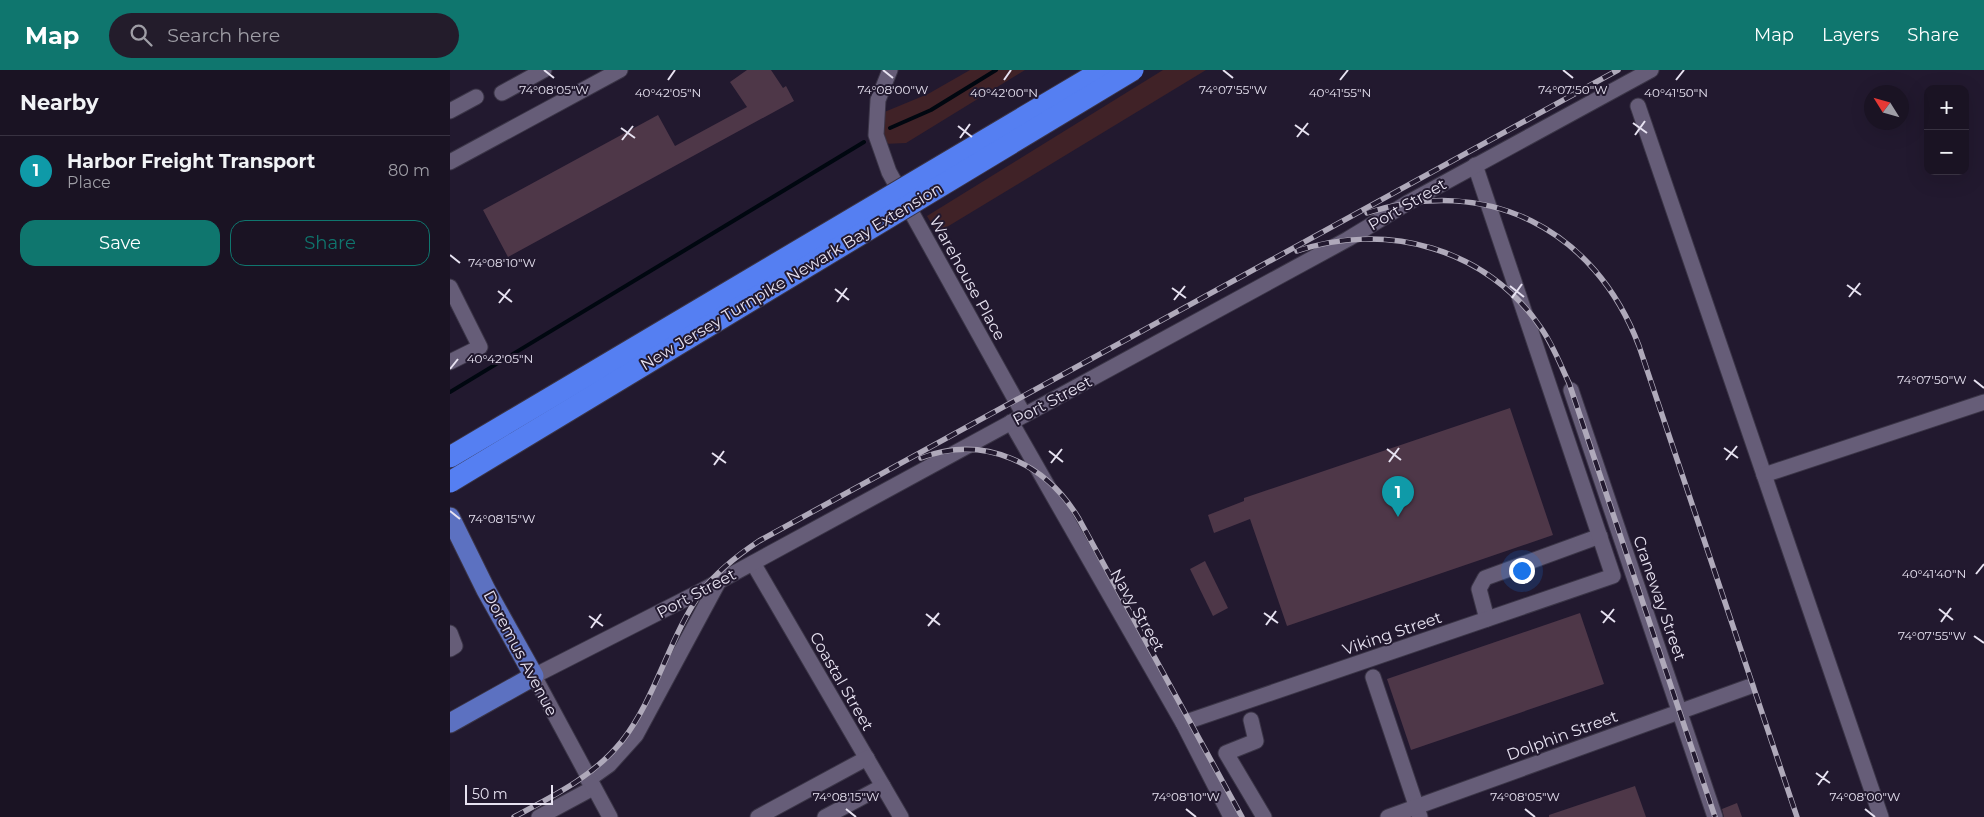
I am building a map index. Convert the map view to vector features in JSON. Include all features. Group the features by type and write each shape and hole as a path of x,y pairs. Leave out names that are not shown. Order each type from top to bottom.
{"highway":[{"name":"New Jersey Turnpike Newark Bay Extension","path":"450,457 1103,70"},
{"name":"New Jersey Turnpike Newark Bay Extension","path":"450,482 1133,70"}],"main road":[{"name":"Doremus Avenue","path":"450,517 486,590 534,676"},
{"name":"Port Street","path":"450,723 534,676"}],"street":[{"path":"502,94 544,70"},
{"path":"450,162 620,70"},
{"name":"Warehouse Place","path":"890,70 878,100 876,135 889,172 1018,419"},
{"name":"Port Street","path":"534,676 719,581 1018,419 1348,239 1475,165 1651,70"},
{"path":"450,112 476,98"},
{"path":"1638,106 1881,817"},
{"path":"1475,165 1600,536 1485,578 1479,589 1487,619"},
{"path":"450,287 456,316 480,346 450,362"},
{"name":"Craneway Street","path":"1571,390 1715,817"},
{"path":"1764,475 1984,402"},
{"name":"Navy Street","path":"1018,419 1183,723 1231,817"},
{"name":"Viking Street","path":"1183,723 1613,576 1600,536"},
{"name":"Coastal Street","path":"753,562 883,786 895,815"},
{"path":"539,817 591,784 636,735 719,581"},
{"path":"450,633 455,646 450,649"},
{"name":"Doremus Avenue","path":"534,676 610,817"},
{"path":"1373,677 1418,812"},
{"name":"Dolphin Street","path":"1388,817 1418,812 1680,711 1748,687"},
{"path":"1251,720 1256,741 1226,753 1264,817"},
{"path":"758,817 867,758"},
{"path":"825,817 883,786"}],"shaded area":[{"path":"970,70 1025,70 906,143 883,144 882,113 928,94"},
{"path":"1163,70 1206,70 937,233 927,216"}],"building":[{"path":"747,70 771,70 783,88 786,86 794,101 508,257 483,210 658,115 675,146 747,107 730,82"},
{"path":"1510,408 1553,535 1287,626 1250,519 1214,533 1208,515 1244,501 1244,498"},
{"path":"1205,561 1228,608 1213,616 1190,569"},
{"path":"1580,613 1604,684 1411,750 1387,679"},
{"path":"1635,786 1646,817 1549,817 1549,815"},
{"path":"1737,803 1742,817 1724,817 1722,809"}],"waterway":[{"path":"890,128 931,110 996,70"},
{"path":"450,392 864,142"}],"railway":[{"path":"514,817 572,785 611,754 634,724 645,705 680,628 702,591 729,563 759,541 1618,70"},
{"path":"1367,213 1411,203 1454,201 1494,207 1532,221 1565,242 1595,270 1620,305 1639,346 1797,817"},
{"path":"1297,251 1331,242 1365,239 1399,241 1432,248 1464,261 1493,278 1519,300 1541,328 1553,348 1569,383 1715,817"},
{"path":"921,458 945,451 968,450 990,452 1011,458 1031,469 1049,482 1065,499 1079,519 1242,817"}],"place":[{"name":"Harbor Freight Transport","path":"1398,517"}]}
